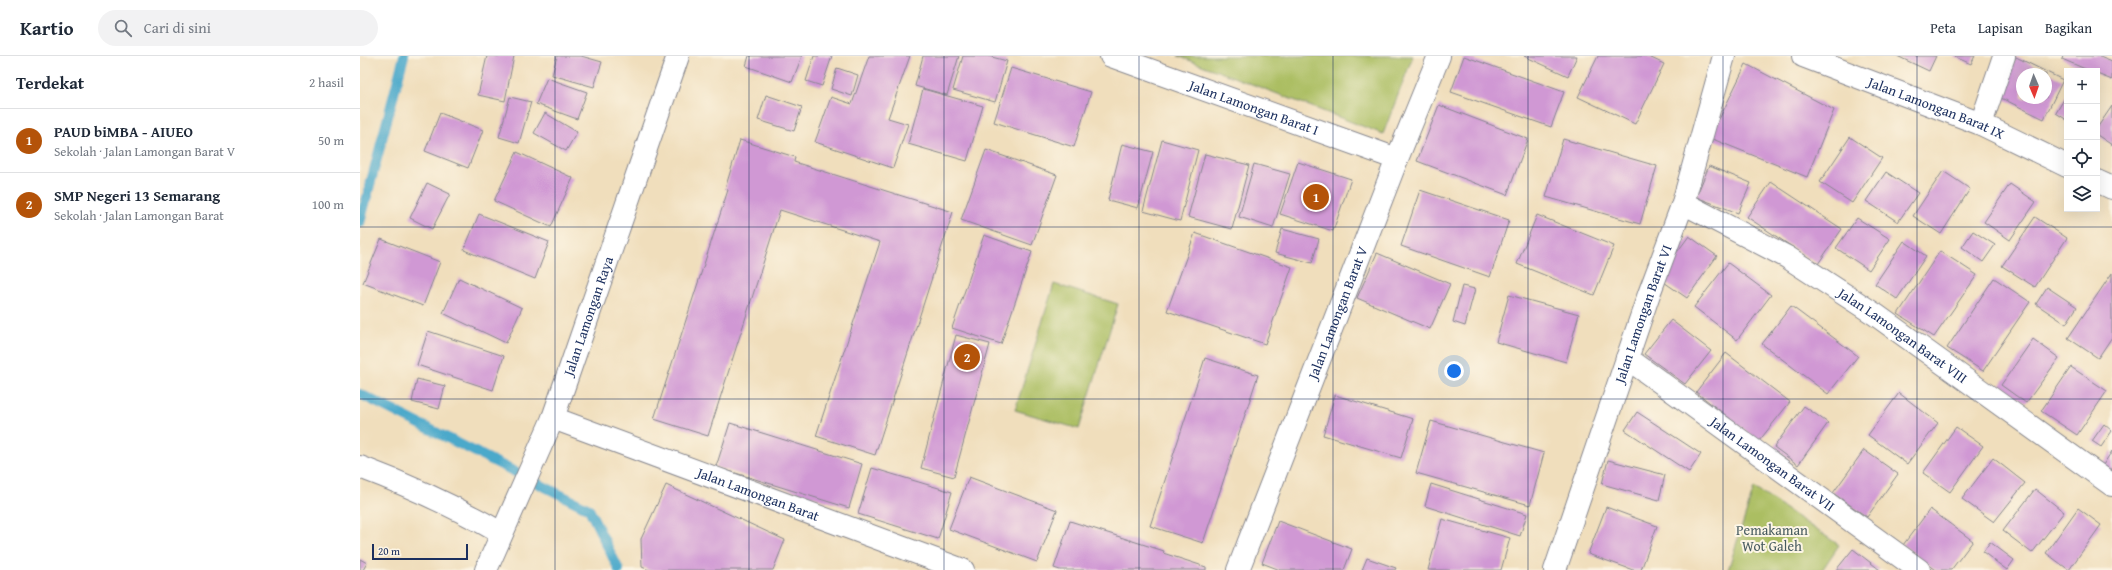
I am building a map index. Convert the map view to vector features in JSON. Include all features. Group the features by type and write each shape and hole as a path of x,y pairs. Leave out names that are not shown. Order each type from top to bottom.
{"street":[{"name":"Jalan Lamongan Raya","path":"486,570 504,525 551,423 678,56"},
{"name":"Jalan Lamongan Barat I","path":"1111,56 1397,159"},
{"name":"Jalan Lamongan Barat V","path":"1238,570 1397,159 1439,56"},
{"name":"Jalan Lamongan Barat VI","path":"1555,570 1627,358 1683,203 1724,56"},
{"name":"Jalan Lamongan Barat IX","path":"1803,56 1981,124 2064,165"},
{"path":"1981,124 2004,56"},
{"path":"2100,182 2112,188"},
{"name":"Jalan Lamongan Barat VIII","path":"1683,203 1787,257 1876,315 2112,485"},
{"name":"Jalan Lamongan Barat VII","path":"1627,358 1919,570"},
{"name":"Jalan Lamongan Barat","path":"551,423 963,570"},
{"path":"360,467 416,490 476,518 504,525"}],"green space":[{"path":"1178,56 1413,56 1383,134"},
{"path":"1054,284 1118,304 1079,429 1015,410"},
{"name":"Pemakaman Wot Galeh","path":"1754,488 1839,545 1822,570 1728,570"}],"building":[{"path":"487,56 514,56 505,101 478,95"},
{"path":"557,56 581,56 602,62 594,87 552,75"},
{"path":"749,56 802,56 792,82 746,66"},
{"path":"814,56 832,56 822,86 806,81"},
{"path":"869,56 910,56 888,118 908,124 893,168 815,142 831,97 852,104"},
{"path":"923,56 959,56 947,95 915,86"},
{"path":"963,56 988,56 1007,61 995,102 953,90"},
{"path":"1464,56 1564,92 1551,127 1451,92"},
{"path":"1524,56 1577,56 1568,76"},
{"path":"1598,56 1647,56 1664,64 1635,124 1578,97"},
{"path":"1897,56 1936,56 1929,71"},
{"path":"1953,56 1975,56 1971,64"},
{"path":"2063,56 2100,56 2112,61 2112,80 2100,75 2100,68 2083,68 2062,59"},
{"path":"2016,57 2038,68 2016,68 2016,104 2051,104 2044,119 1997,96"},
{"path":"1746,64 1834,110 1807,177 1710,138"},
{"path":"837,68 858,75 852,96 831,89"},
{"path":"1011,68 1091,92 1074,147 994,122"},
{"path":"2052,75 2063,80 2052,103"},
{"path":"547,78 587,92 577,119 536,104"},
{"path":"923,89 983,106 967,161 908,144"},
{"path":"766,95 802,107 794,131 758,120"},
{"path":"510,97 531,102 519,143 499,137"},
{"path":"2064,99 2064,118 2056,113"},
{"path":"1439,105 1528,139 1507,195 1417,161"},
{"path":"2112,106 2112,145 2100,137 2100,124"},
{"path":"440,113 483,130 468,168 425,151"},
{"path":"545,113 577,132 566,151 534,133"},
{"path":"1850,137 1882,158 1852,203 1820,182"},
{"path":"1563,139 1657,166 1640,224 1546,197"},
{"path":"740,140 795,157 794,162 953,212 875,455 816,436 880,242 780,210 708,436 654,419 728,190 725,189"},
{"path":"1162,140 1198,150 1180,221 1143,211"},
{"path":"1122,144 1153,152 1138,208 1108,200"},
{"path":"986,150 1057,175 1032,245 961,220"},
{"path":"517,152 573,178 551,227 494,201"},
{"path":"1205,154 1249,165 1232,229 1188,217"},
{"path":"1298,162 1351,179 1333,231 1280,214"},
{"path":"1254,164 1290,174 1273,228 1239,217"},
{"path":"1709,166 1751,183 1738,213 1696,197"},
{"path":"1943,171 1970,189 1941,234 1913,216"},
{"path":"1886,172 1918,193 1898,222 1866,201"},
{"path":"1771,182 1842,229 1818,264 1747,217"},
{"path":"427,183 450,194 432,229 410,218"},
{"path":"2010,184 2036,202 2010,240 1984,222"},
{"path":"1420,190 1509,220 1490,277 1401,246"},
{"path":"479,214 549,242 535,279 464,250"},
{"path":"1537,215 1614,246 1594,295 1517,264"},
{"path":"2035,217 2067,238 2035,287 2002,266"},
{"path":"1857,218 1890,239 1869,270 1836,248"},
{"path":"1282,229 1319,239 1312,263 1275,253"},
{"path":"1973,231 1995,245 1983,262 1962,247"},
{"path":"1195,233 1292,267 1265,344 1167,311"},
{"path":"984,235 1032,252 1001,344 952,328"},
{"path":"1689,236 1717,256 1687,298 1658,278"},
{"path":"381,239 440,262 423,306 363,283"},
{"path":"1904,241 1926,256 1897,299 1875,284"},
{"path":"1940,251 1977,275 1934,337 1898,314"},
{"path":"1377,253 1450,284 1430,329 1357,298"},
{"path":"1728,263 1771,295 1737,340 1694,307"},
{"path":"2112,273 2112,337 2098,358 2068,338"},
{"path":"459,278 522,308 506,343 443,313"},
{"path":"1994,278 2030,302 1983,371 1947,348"},
{"path":"1462,286 1475,289 1465,326 1453,322"},
{"path":"2047,287 2077,307 2066,324 2036,304"},
{"path":"1509,295 1579,314 1566,362 1496,342"},
{"path":"1791,306 1858,356 1828,394 1762,344"},
{"path":"1671,320 1711,351 1685,384 1644,354"},
{"path":"428,331 504,356 493,390 417,365"},
{"path":"956,335 990,344 954,477 921,468"},
{"path":"2033,339 2059,358 2026,403 2001,385"},
{"path":"1726,353 1790,402 1759,441 1696,392"},
{"path":"1205,358 1258,375 1203,543 1150,526"},
{"path":"2071,367 2107,391 2077,435 2041,411"},
{"path":"417,379 445,386 439,409 412,402"},
{"path":"1899,393 1938,423 1907,464 1868,435"},
{"path":"1335,395 1413,419 1401,458 1323,435"},
{"path":"1804,406 1828,423 1798,465 1774,447"},
{"path":"1637,412 1701,454 1689,472 1625,430"},
{"path":"1431,421 1544,453 1530,505 1416,473"},
{"path":"730,423 862,464 849,508 716,467"},
{"path":"2104,424 2112,431 2101,447 2092,441"},
{"path":"1956,427 1983,446 1950,492 1923,473"},
{"path":"1864,450 1898,474 1867,517 1833,493"},
{"path":"2112,451 2112,471 2103,465"},
{"path":"1993,458 2025,483 1994,522 1962,499"},
{"path":"1608,460 1665,475 1659,500 1602,484"},
{"path":"872,468 952,492 938,539 858,514"},
{"path":"969,477 1057,510 1037,562 949,529"},
{"path":"1431,484 1527,514 1520,536 1425,506"},
{"path":"666,485 785,540 773,570 649,570 642,567 641,539"},
{"path":"2035,489 2064,512 2032,553 2003,531"},
{"path":"1606,507 1657,526 1641,570 1633,570 1588,554"},
{"path":"2078,508 2101,525 2069,570 2046,553"},
{"path":"1930,509 1973,541 1951,570 1936,570 1903,545"},
{"path":"1442,519 1510,538 1501,570 1428,570"},
{"path":"1070,521 1164,551 1163,553 1206,567 1206,570 1060,570 1054,568"},
{"path":"1278,521 1352,549 1344,570 1280,570 1262,563"},
{"path":"1990,542 2014,560 2007,570 1983,552"},
{"path":"1853,549 1880,570 1836,570"},
{"path":"1367,558 1396,568 1395,570 1362,570"},
{"path":"360,559 367,563 363,570 360,570"}],"waterway":[{"path":"360,223 404,56"},
{"path":"360,394 589,509 619,570"}],"place":[{"name":"PAUD biMBA - AIUEO","path":"1316,197"},
{"name":"SMP Negeri 13 Semarang","path":"967,357"}]}
